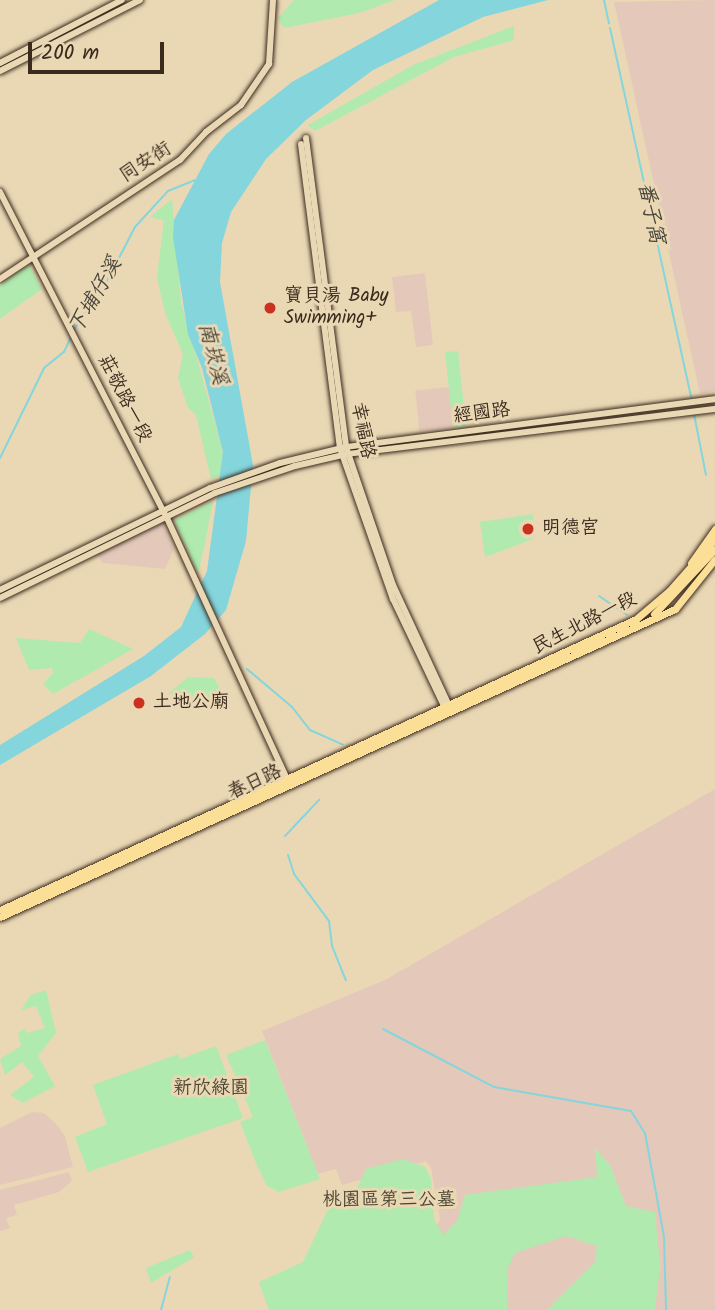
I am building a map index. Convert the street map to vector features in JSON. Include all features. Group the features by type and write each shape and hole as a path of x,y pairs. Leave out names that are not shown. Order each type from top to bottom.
{"main road":[{"path":"689,567 715,529"},
{"path":"709,558 715,539"},
{"path":"689,567 709,558 715,549"},
{"name":"民生北路一段","path":"522,676 642,623 672,606 709,558"},
{"name":"民生北路一段","path":"522,676 636,619 664,595 689,567"},
{"path":"664,595 672,606"},
{"name":"春日路","path":"0,910 522,676"},
{"name":"春日路","path":"0,917 289,782"}],"street":[{"path":"0,63 122,0"},
{"path":"0,71 140,0"},
{"name":"同安街","path":"0,279 180,160 206,132 241,105 269,64 273,0"},
{"name":"幸福路","path":"304,141 344,451 393,599 448,710"},
{"name":"莊敬路一段","path":"0,192 164,513 289,782"},
{"name":"經國路","path":"164,513 213,490 255,475 344,451 715,399"},
{"name":"經國路","path":"344,451 715,409"},
{"path":"0,590 164,513"},
{"path":"0,598 164,513"}],"shaded area":[{"path":"715,0 715,391 700,394 614,2"},
{"path":"425,273 433,345 416,347 411,311 396,312 392,277"},
{"path":"449,387 453,428 419,431 415,391"},
{"path":"162,523 174,549 165,569 102,563 98,554"},
{"path":"715,789 715,1310 396,1310 394,1295 440,1220 431,1168 426,1161 342,1185 336,1169 318,1174 262,1031 385,980"},
{"path":"32,1112 44,1113 65,1136 73,1167 0,1185 0,1128"},
{"path":"69,1172 72,1181 59,1192 14,1205 17,1215 6,1218 10,1228 0,1231 0,1190"}],"green space":[{"path":"294,0 395,0 359,13 284,28 278,18"},
{"path":"514,26 514,40 454,57 315,131 308,125 413,65"},
{"path":"172,199 181,302 223,452 222,475 211,479 196,415 188,408 178,378 183,354 165,313 157,277 164,220 150,217"},
{"path":"29,265 42,289 0,319 0,285"},
{"path":"458,351 466,427 453,428 445,352"},
{"path":"213,501 205,543 198,574 174,520"},
{"path":"533,514 533,539 485,557 480,522"},
{"path":"89,629 133,649 53,694 43,684 53,673 52,668 29,670 16,638 80,643"},
{"path":"188,677 214,678 222,693 188,712 169,693"},
{"path":"46,990 56,1033 38,1056 55,1086 23,1103 10,1095 34,1077 22,1062 5,1075 0,1059 21,1046 18,1033 24,1029 27,1033 45,1028 36,1006 21,1010 31,995"},
{"path":"265,1040 320,1179 279,1192 267,1186 240,1122 253,1117 226,1055"},
{"name":"新欣綠園","path":"216,1046 243,1118 88,1172 75,1137 107,1124 93,1085 178,1054 180,1059"},
{"name":"桃園區第三公墓","path":"595,1148 610,1165 626,1206 655,1212 660,1266 655,1310 547,1310 595,1262 597,1246 566,1236 515,1253 508,1268 507,1310 269,1310 259,1282 303,1262 331,1203 347,1210 366,1169 403,1159 425,1167 431,1178 434,1220 444,1235 457,1221 465,1195 597,1177"},
{"path":"190,1250 194,1257 151,1283 146,1268"}],"water":[{"name":"南崁溪","path":"439,0 548,0 483,17 373,70 306,120 266,159 231,212 222,243 220,282 253,465 246,541 226,610 205,634 151,676 0,765 0,745 144,656 181,627 207,571 223,452 202,368 188,334 173,237 174,220 209,154 226,134 292,82"}],"waterway":[{"name":"番子窩","path":"604,0 609,23"},
{"name":"番子窩","path":"610,28 691,397"},
{"name":"下埔仔溪","path":"73,331 106,283 135,227 168,191 195,180"},
{"name":"下埔仔溪","path":"0,458 44,368 64,352 71,337"},
{"name":"番子窩","path":"694,414 706,475"},
{"path":"599,596 627,615"},
{"path":"247,669 292,707 310,730 343,745"},
{"path":"285,836 319,800"},
{"path":"288,855 294,874 329,921 332,946 346,980"},
{"path":"383,1029 494,1087 631,1111 645,1133 664,1237 666,1310"},
{"path":"161,1310 170,1277"}],"place":[{"name":"寶貝湯 Baby Swimming+","path":"270,308"},
{"name":"明德宮","path":"528,529"},
{"name":"土地公廟","path":"139,703"}]}
